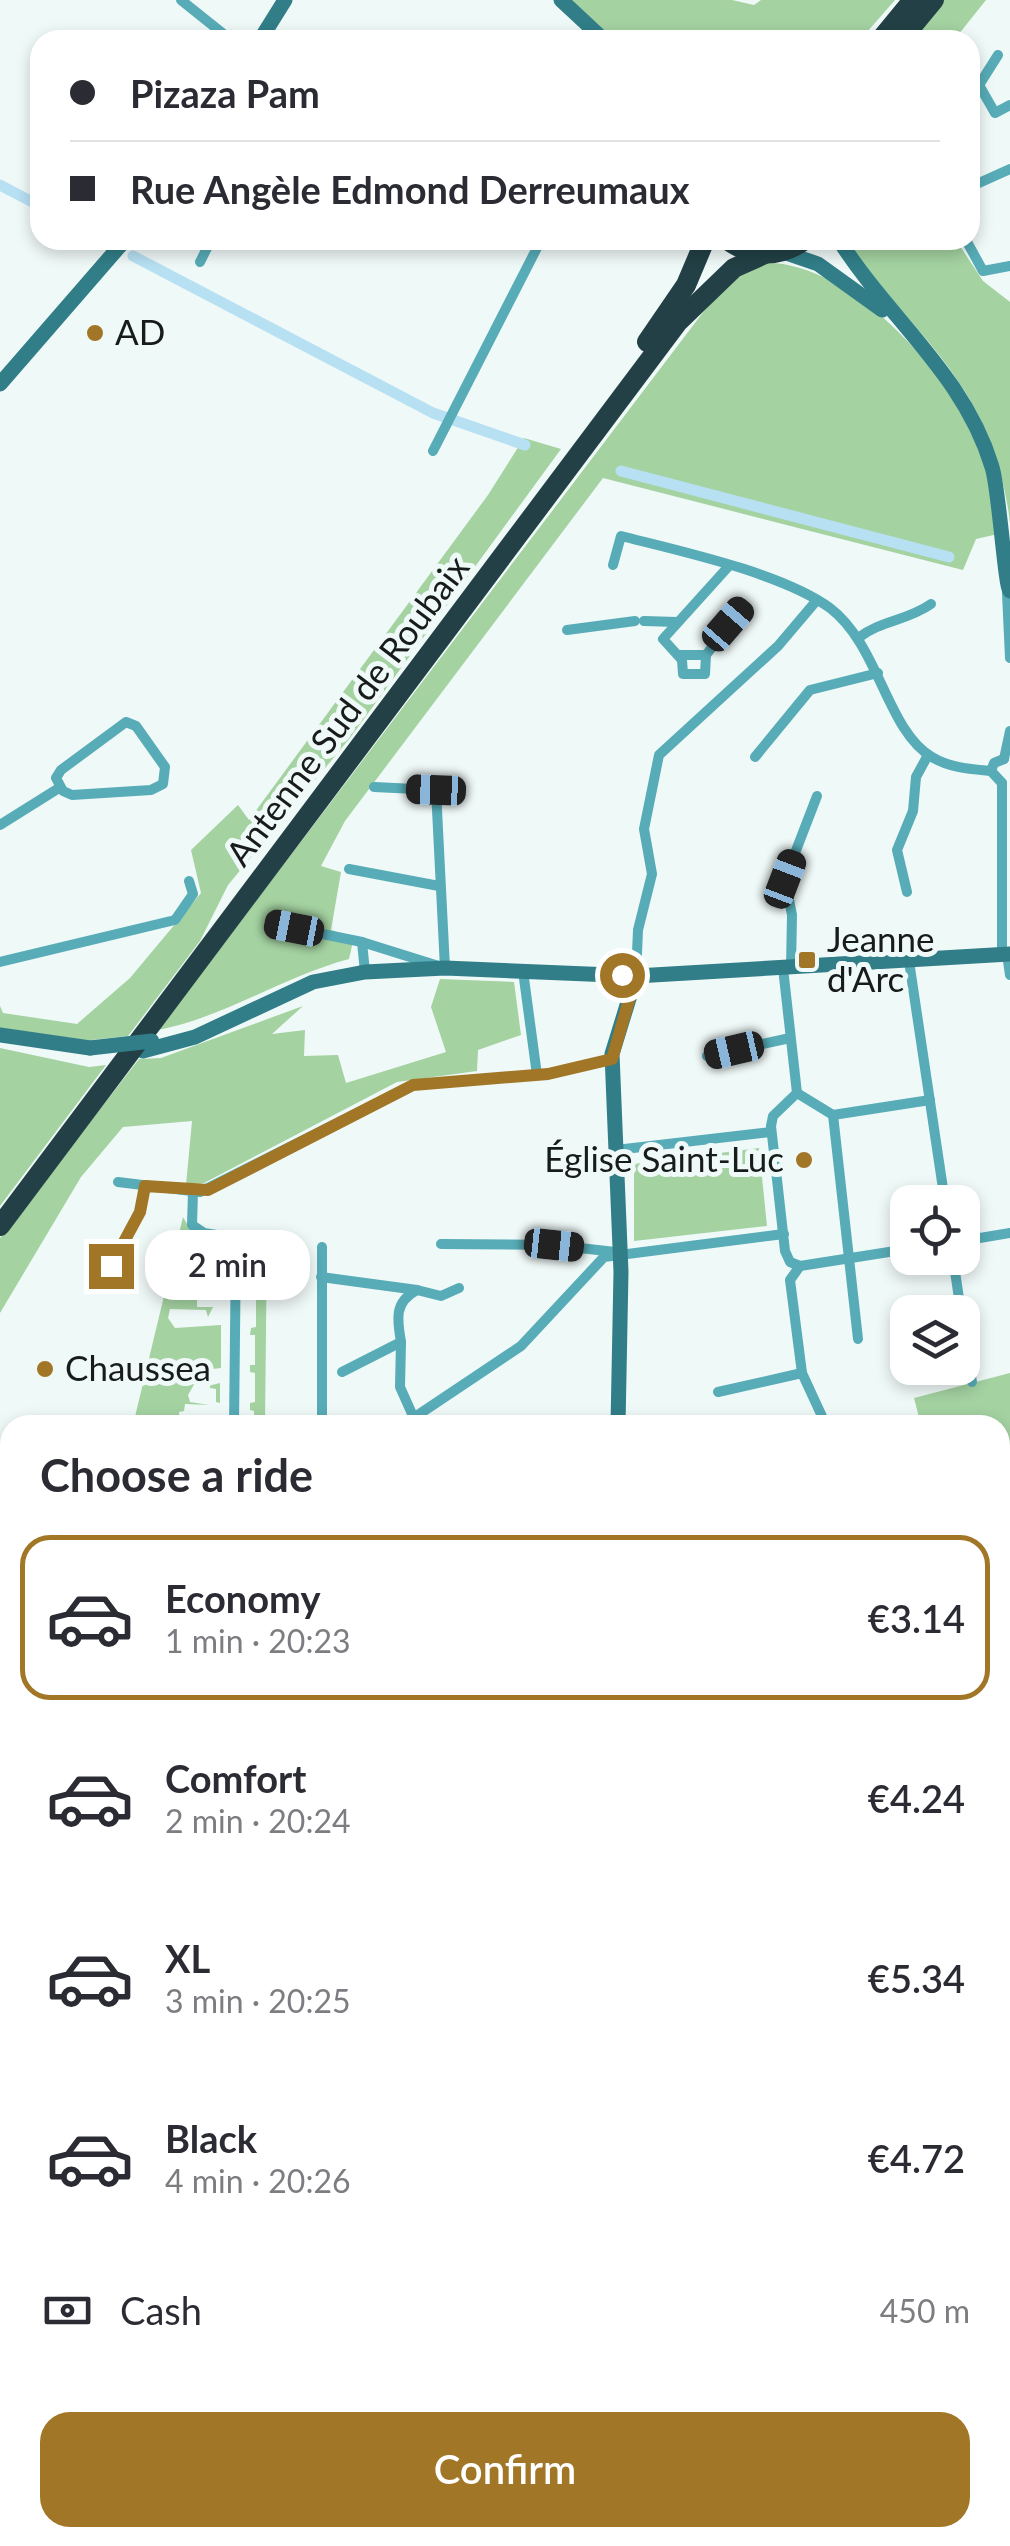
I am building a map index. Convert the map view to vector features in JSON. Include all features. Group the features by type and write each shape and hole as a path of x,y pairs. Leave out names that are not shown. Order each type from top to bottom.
{"highway":[{"path":"888,30 912,0"},
{"path":"909,30 934,0"},
{"name":"Antenne Sud de Roubaix","path":"0,1214 539,500 682,292 701,250"},
{"path":"742,250 774,253"},
{"name":"Antenne Sud de Roubaix","path":"0,1226 678,322 734,268 781,250"}],"street":[{"path":"181,0 218,30"},
{"path":"266,30 285,0"},
{"path":"561,0 592,30"},
{"path":"980,83 998,55"},
{"path":"980,87 995,113 1010,105"},
{"path":"980,183 1010,169"},
{"path":"0,384 115,250"},
{"path":"200,262 207,250"},
{"path":"434,451 536,250"},
{"path":"846,250 964,400 988,455 1000,502 1008,565 1010,658"},
{"path":"971,250 983,271 1010,266"},
{"path":"774,253 826,269 926,347"},
{"path":"613,565 622,536 728,567 817,600 858,638 908,734 928,755 950,766 990,771 1006,782 1006,954 1010,976"},
{"path":"728,567 664,638 678,655 683,674 705,674 706,655 742,607"},
{"path":"618,1415 620,1252 612,1059 636,976 638,930 649,901 652,874 644,829 658,755 678,732 778,646 817,600"},
{"path":"858,638 877,624 909,618 931,604"},
{"path":"566,630 640,621 678,622"},
{"path":"678,655 706,655"},
{"path":"754,758 810,690 878,673"},
{"path":"126,722 136,726 166,771 163,784 151,790 72,795 59,788 56,778 61,770 126,722"},
{"path":"990,771 994,763 1007,760 1010,732"},
{"path":"907,892 896,850 913,811 916,777 928,755"},
{"path":"374,787 436,790 446,968"},
{"path":"0,826 59,788"},
{"path":"797,1093 787,967 792,914 785,879 817,796"},
{"path":"348,868 439,886"},
{"path":"0,962 175,920 193,894 189,880"},
{"path":"273,924 362,942 446,968"},
{"path":"362,942 365,968"},
{"path":"0,1044 88,1052 148,1046 301,977 365,968 636,976 1006,954"},
{"path":"909,961 942,1185"},
{"path":"523,971 537,1075"},
{"path":"0,1035 88,1052"},
{"path":"707,1056 790,1038"},
{"path":"118,1182 193,1192 214,1187 413,1085 537,1075 612,1059"},
{"path":"797,1093 833,1115 930,1100"},
{"path":"797,1093 773,1116 771,1132 787,1257 800,1266 890,1253"},
{"path":"833,1115 858,1339"},
{"path":"616,1150 771,1132"},
{"path":"111,1266 140,1212 145,1186"},
{"path":"193,1192 192,1226 204,1234 229,1236 236,1245 234,1415"},
{"path":"442,1244 554,1245 620,1252 784,1234"},
{"path":"980,1238 1010,1234"},
{"path":"322,1247 322,1415"},
{"path":"424,1415 514,1352 599,1261 620,1252"},
{"path":"800,1266 790,1280 802,1373 821,1415"},
{"path":"321,1277 441,1296 459,1288"},
{"path":"412,1415 400,1387 398,1310 404,1298 417,1290"},
{"path":"342,1372 401,1342"},
{"path":"718,1392 802,1373"}],"green space":[{"path":"571,0 732,0 754,5 761,0 895,0 869,30 604,30"},
{"path":"939,0 986,0 962,30 915,30"},
{"path":"854,250 963,250 983,281 1010,302 1010,523 988,435 970,400 949,368"},
{"path":"760,263 795,267 830,280 896,329 925,361 970,427 984,459 998,534 976,539 963,570 603,478 345,821 321,866 341,872 331,930 354,937 349,959 207,1016 158,1030 704,311 735,278"},
{"path":"524,438 561,449 350,738 228,885 200,941 128,1036 73,1042 0,1030 0,1006 3,1013 77,1024 130,978 201,893 191,850 238,805 249,820 488,495"},
{"path":"440,979 514,982 521,1035 478,1050 477,1071 397,1082 204,1183 186,1185 192,1121 123,1127 81,1177 0,1313 0,1238 139,1059 161,1058 303,1006 272,1034 305,1030 304,1056 338,1055 346,1083 446,1052 431,1007"},
{"path":"0,1048 89,1067 106,1065 0,1206"},
{"path":"759,1148 767,1226 634,1241 634,1164"},
{"path":"183,1217 194,1236 222,1240 229,1248 198,1248 198,1268 219,1268 219,1277 197,1278 197,1307 213,1307 208,1317 206,1310 170,1309 168,1318 175,1328 221,1325 221,1368 212,1369 212,1385 220,1383 220,1403 216,1402 216,1389 210,1388 210,1381 196,1381 188,1395 190,1402 209,1405 185,1404 179,1415 135,1415"},
{"path":"252,1232 267,1232 265,1415 254,1415 250,1410 250,1403 255,1402 255,1373 250,1372 250,1365 255,1365 255,1335 250,1335 251,1328 256,1327 256,1298 251,1293 256,1289 256,1260 242,1253 256,1252"},
{"path":"1010,1373 1010,1415 918,1415 914,1398 964,1385 980,1385 980,1381"}],"waterway":[{"path":"0,185 30,201"},
{"path":"133,256 433,413 525,445"},
{"path":"621,471 949,557"}],"place":[{"name":"AD","path":"95,333"},
{"name":"Jeanne d'Arc","path":"807,960"},
{"name":"Église Saint-Luc","path":"804,1160"},
{"name":"Chaussea","path":"45,1369"}],"route":[{"path":"111,1266 140,1212 145,1186 188,1192 208,1190 413,1085 548,1074 612,1059 636,976 622,975"}]}
